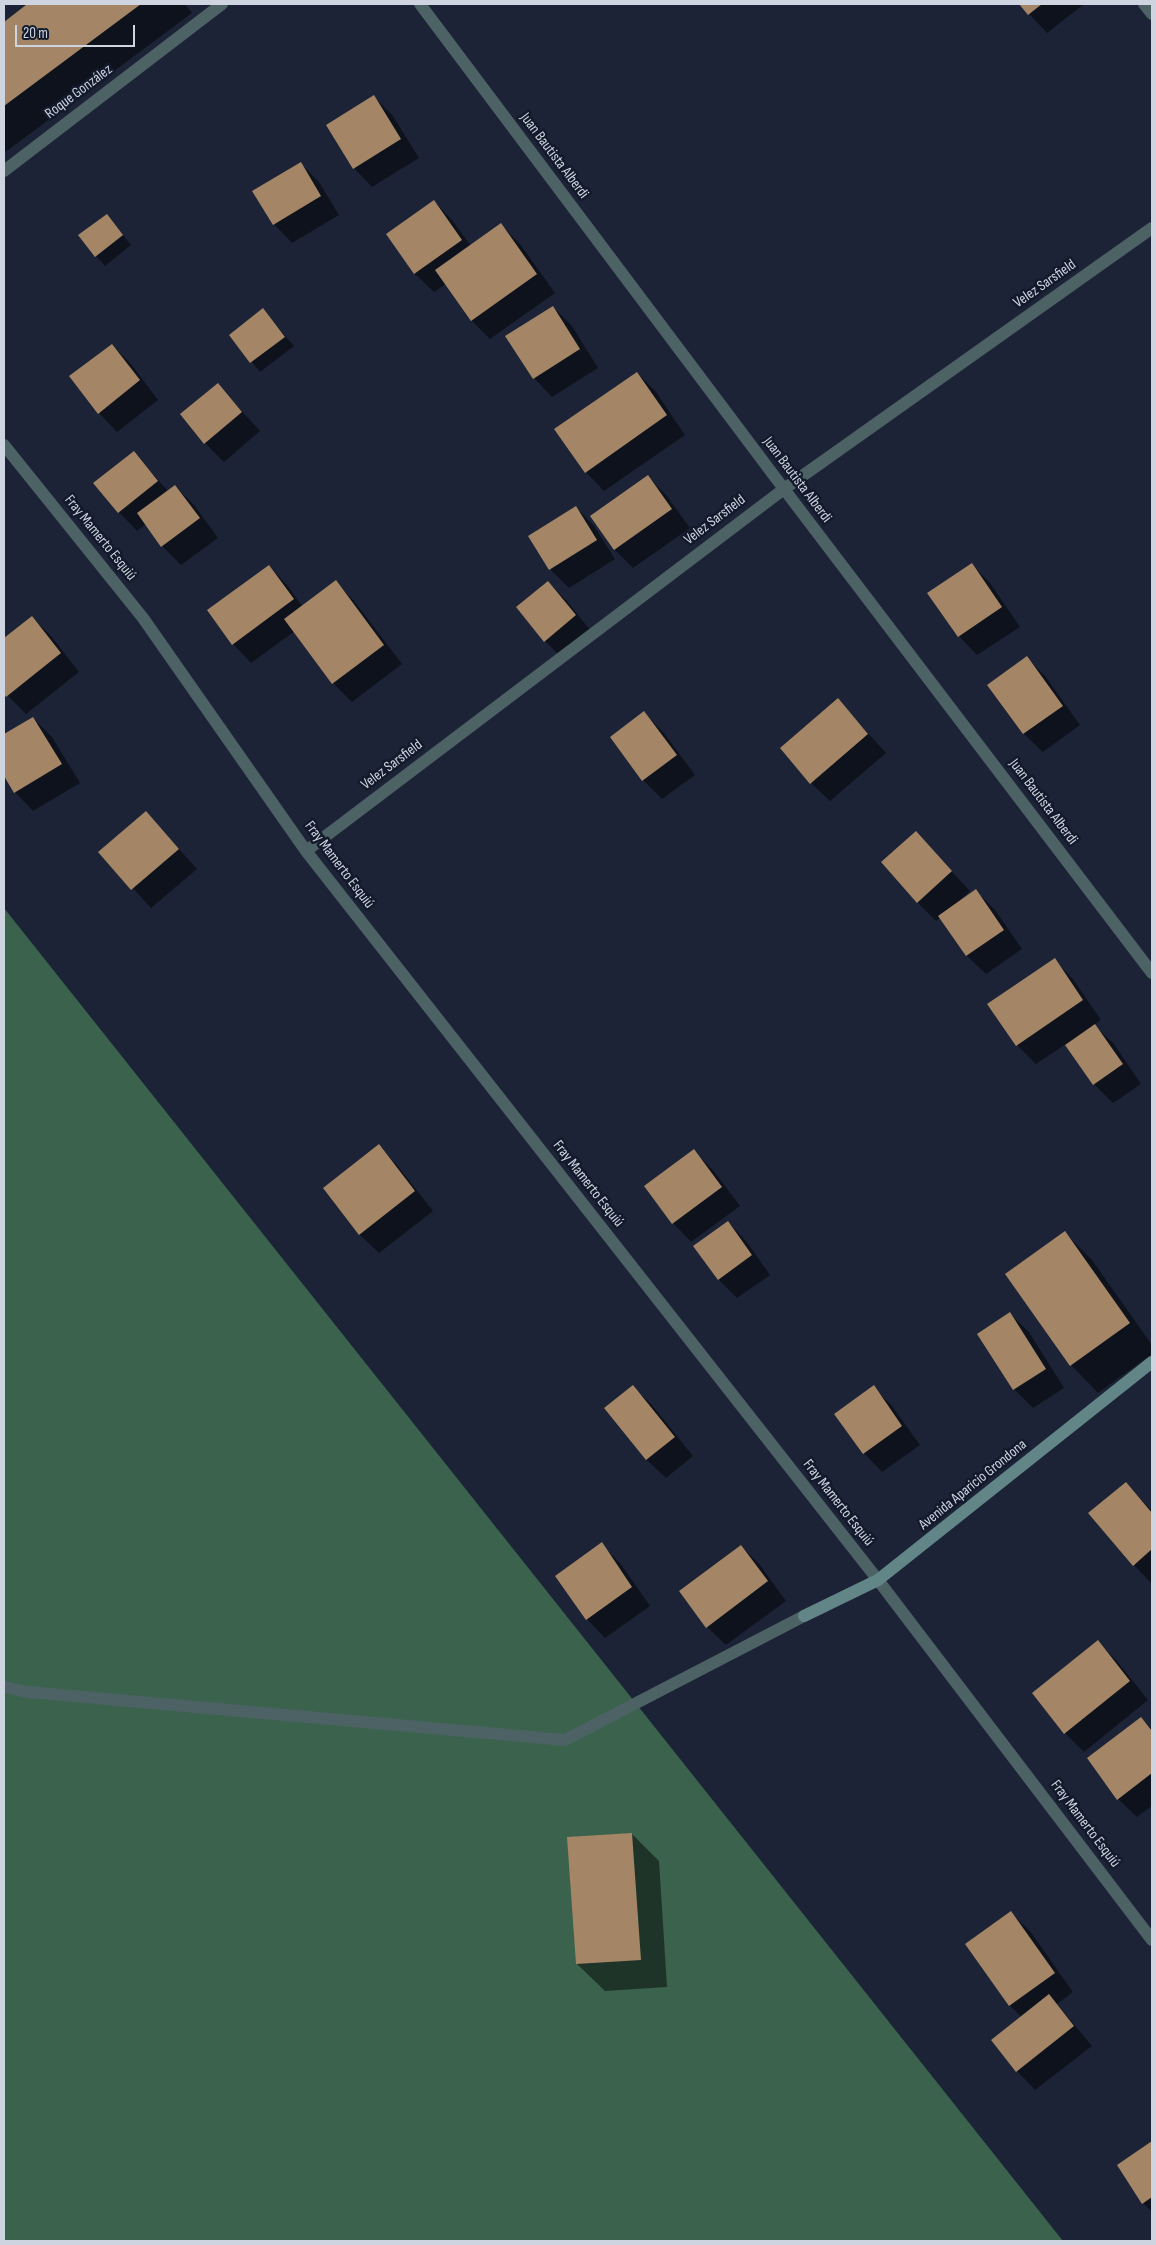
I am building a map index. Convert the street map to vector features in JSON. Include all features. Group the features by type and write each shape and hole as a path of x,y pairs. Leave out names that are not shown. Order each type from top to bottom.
{"main road":[{"name":"Avenida Aparicio Grondona","path":"804,1616 878,1580 1152,1362"}],"street":[{"name":"Roque González","path":"4,171 222,4"},
{"name":"Juan Bautista Alberdi","path":"420,4 784,489 1152,973"},
{"path":"1144,4 1152,14"},
{"name":"Velez Sarsfield","path":"306,850 784,489 1152,228"},
{"name":"Fray Mamerto Esquiú","path":"4,445 143,618 306,850 878,1580 1152,1940"},
{"path":"4,1687 28,1692 566,1740 804,1616"}],"green space":[{"path":"4,908 1063,2241 4,2241"}],"building":[{"path":"25,4 141,4 4,106 4,22"},
{"path":"1019,4 1042,4 1028,15"},
{"path":"374,95 401,139 353,169 326,125"},
{"path":"301,162 321,196 273,225 252,191"},
{"path":"434,200 462,240 414,274 386,234"},
{"path":"107,214 123,235 95,257 78,235"},
{"path":"501,223 537,274 471,321 435,270"},
{"path":"553,306 580,349 533,379 505,336"},
{"path":"263,308 285,337 250,363 229,335"},
{"path":"112,344 140,380 98,414 69,376"},
{"path":"637,372 667,415 585,473 554,429"},
{"path":"218,383 242,412 204,444 180,414"},
{"path":"134,451 158,481 118,513 93,483"},
{"path":"648,475 672,509 614,550 590,516"},
{"path":"175,485 200,518 161,547 137,513"},
{"path":"576,506 597,540 549,570 528,536"},
{"path":"972,563 1002,607 958,637 927,593"},
{"path":"269,565 294,599 232,645 207,610"},
{"path":"336,580 384,645 332,684 284,619"},
{"path":"548,581 576,615 544,642 516,607"},
{"path":"32,616 61,653 6,697 4,694 4,638"},
{"path":"1027,656 1063,706 1023,734 987,685"},
{"path":"838,698 868,734 810,784 780,748"},
{"path":"644,711 677,755 642,781 610,737"},
{"path":"33,717 62,764 14,793 4,776 4,734"},
{"path":"146,811 179,849 131,890 98,852"},
{"path":"916,831 952,871 917,903 881,862"},
{"path":"976,889 1004,930 966,956 938,916"},
{"path":"1055,958 1083,1000 1016,1046 987,1004"},
{"path":"1095,1024 1123,1064 1093,1085 1065,1045"},
{"path":"379,1144 415,1191 359,1235 323,1188"},
{"path":"694,1149 722,1187 672,1224 644,1186"},
{"path":"728,1221 752,1255 718,1280 693,1246"},
{"path":"1065,1231 1130,1323 1070,1366 1005,1274"},
{"path":"1010,1312 1046,1369 1013,1390 977,1334"},
{"path":"633,1385 675,1437 646,1460 604,1408"},
{"path":"874,1385 902,1426 863,1454 834,1414"},
{"path":"1126,1482 1152,1513 1152,1549 1133,1566 1088,1513"},
{"path":"602,1542 632,1587 586,1620 555,1576"},
{"path":"741,1545 768,1581 706,1628 679,1591"},
{"path":"1098,1640 1130,1681 1064,1734 1032,1693"},
{"path":"1141,1717 1152,1731 1152,1773 1117,1800 1087,1758"},
{"path":"632,1833 641,1960 576,1964 567,1837"},
{"path":"1011,1911 1055,1973 1009,2006 965,1944"},
{"path":"1049,1994 1074,2026 1016,2072 991,2040"},
{"path":"1152,2141 1152,2197 1142,2204 1117,2165"}]}
